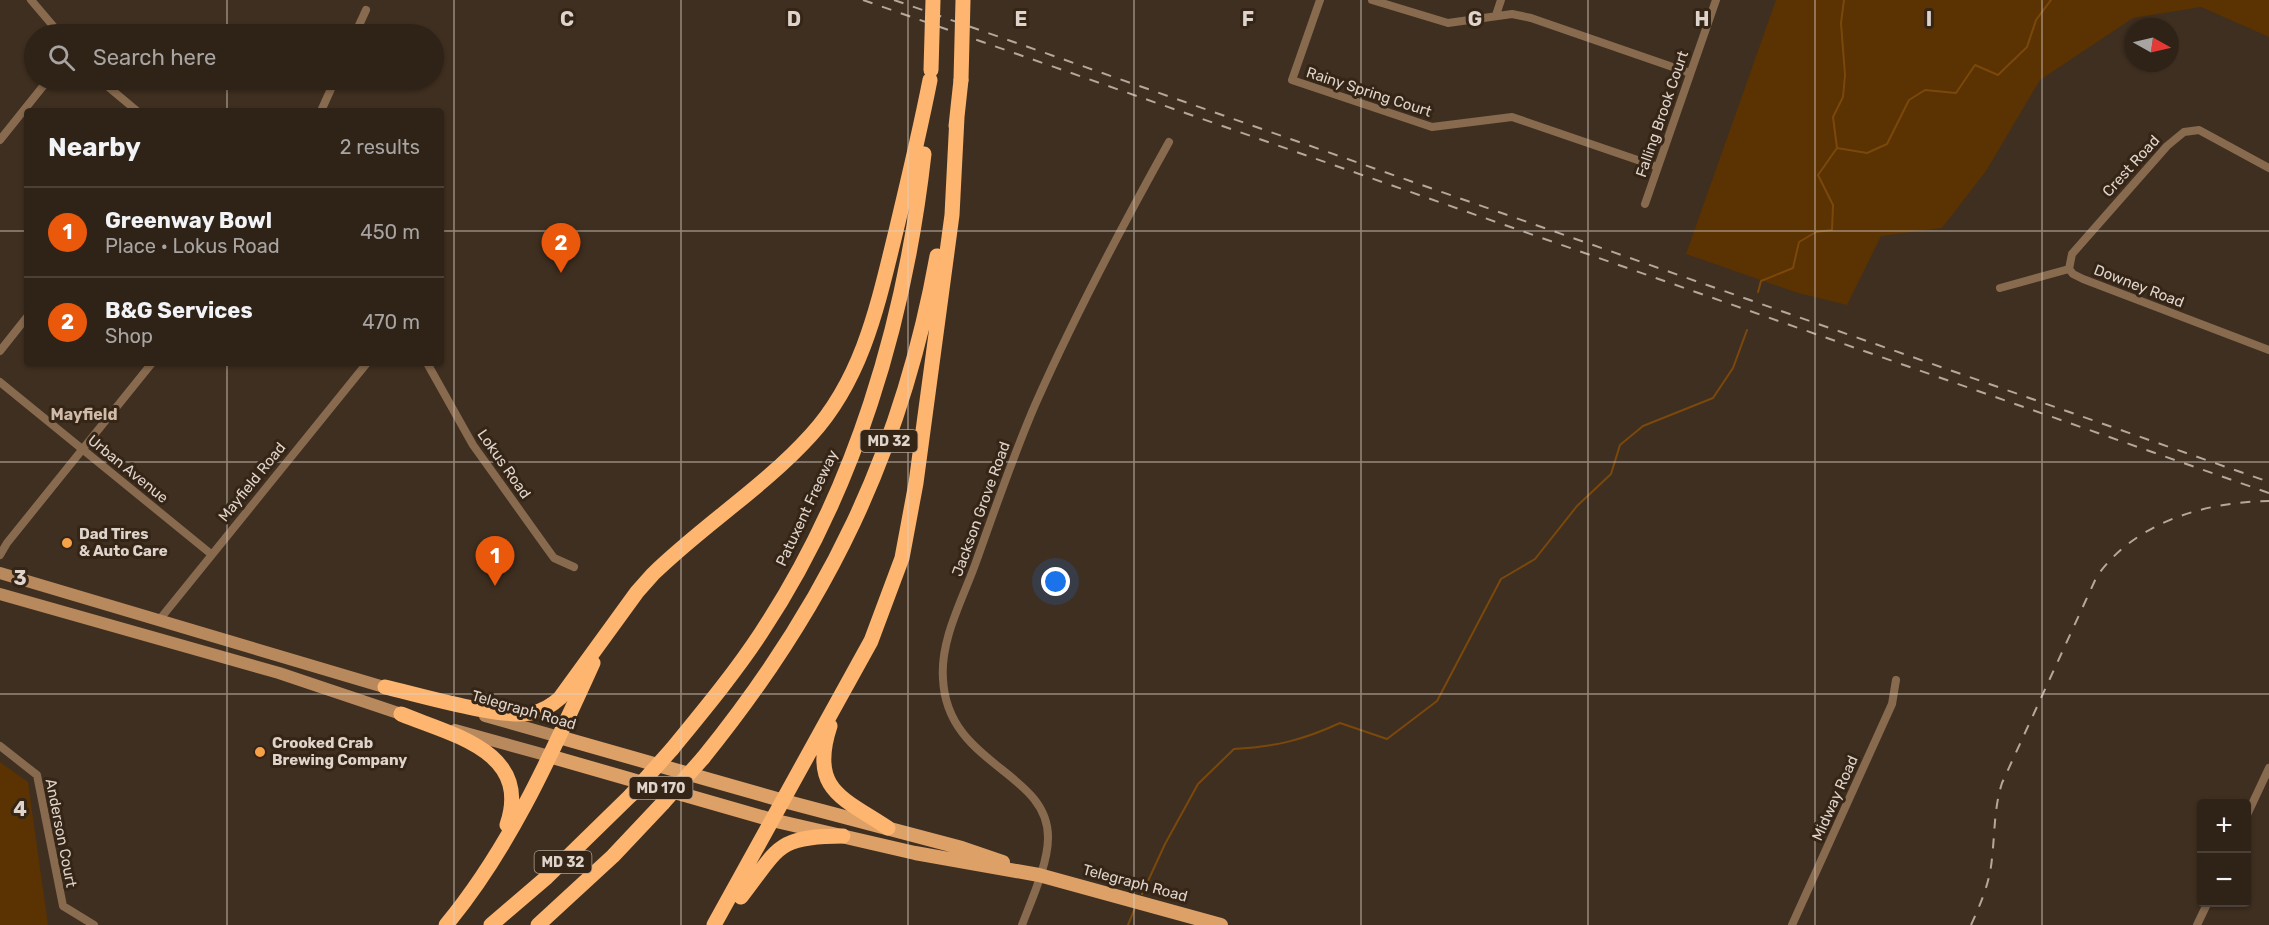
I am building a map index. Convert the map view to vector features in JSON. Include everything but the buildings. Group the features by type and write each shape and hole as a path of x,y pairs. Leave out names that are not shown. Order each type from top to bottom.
{"highway":[{"name":"Patuxent Freeway","path":"491,925 547,877 631,795 672,748 736,668 790,586 825,518 858,440 880,373 906,270 921,171 931,75 933,0"},
{"name":"MD 32","path":"538,925 613,856 703,758 787,645 842,550 869,491 899,409 922,326 945,214 957,117 963,0"},
{"path":"385,687 504,713 530,714 541,711 560,698 637,592 673,555 790,456 812,434 839,396 863,350 879,303 931,75"},
{"path":"716,925 837,704 884,612 902,558 912,513 952,215 957,117"},
{"path":"446,925 494,857 559,737 614,623"},
{"path":"837,704 823,752 825,777 843,801 888,828"},
{"path":"400,714 484,750 504,769 509,781 512,804 494,857"},
{"path":"716,925 776,849 798,838 843,836"}],"main road":[{"name":"Telegraph Road","path":"0,573 385,687 784,801 962,848 1039,875 1221,925"},
{"name":"Telegraph Road","path":"0,594 279,673 400,714 772,820 915,854 1039,875"}],"street":[{"path":"31,0 51,24"},
{"name":"Rainy Spring Court","path":"1320,0 1292,80 1421,126 1450,127 1512,117 1658,167"},
{"path":"1372,0 1448,23 1512,14 1531,18 1690,73"},
{"path":"1496,15 1501,0"},
{"name":"Falling Brook Court","path":"1645,204 1716,0"},
{"path":"360,24 366,10"},
{"path":"26,108 40,90"},
{"path":"112,90 133,108"},
{"path":"322,108 330,90"},
{"path":"0,140 24,110"},
{"name":"Crest Road","path":"2069,268 2072,254 2167,146 2184,132 2205,131 2269,168"},
{"name":"Jackson Grove Road","path":"1022,925 1039,875 1048,839 1044,815 1029,792 984,757 960,732 945,697 944,649 1009,467 1036,404 1101,265 1169,142"},
{"path":"2000,288 2069,268"},
{"name":"Downey Road","path":"2069,268 2073,274 2083,279 2269,350"},
{"path":"0,351 24,321"},
{"path":"0,555 7,543 150,366"},
{"name":"Mayfield Road","path":"160,619 365,366"},
{"name":"Lokus Road","path":"429,366 473,444 546,547 554,558 574,567"},
{"name":"Urban Avenue","path":"0,382 211,554"},
{"name":"Midway Road","path":"1792,925 1892,704 1896,680"},
{"name":"Anderson Court","path":"0,746 37,775 63,906 94,925"},
{"path":"2251,808 2269,769"},
{"path":"2199,925 2206,907"}],"shaded area":[{"path":"1776,0 2269,0 2269,37 2201,7 2125,18 2125,23 2040,80 1986,171 1942,228 1881,236 1847,305 1798,293 1686,254"},
{"path":"0,762 28,782 48,925 0,925"}],"waterway":[{"path":"1758,292 1761,281 1793,268 1799,242 1816,232 1832,230 1833,205 1818,175 1837,148 1833,117 1843,97 1845,75 1841,23 1844,0"},
{"path":"1837,148 1867,153 1887,144 1909,100 1925,90 1956,93 1975,65 1998,75 2027,47 2036,20 2051,0"},
{"path":"1142,894 1165,844 1198,784 1234,749 1288,742 1340,723 1387,739 1437,701 1501,579 1535,559 1577,506 1611,474 1620,445 1643,426 1713,398 1733,368 1747,330"},
{"path":"1128,925 1135,908"}],"railway":[{"path":"863,0 2269,493"},
{"path":"894,0 2269,482"},
{"path":"1971,925 1989,876 1996,811 2002,783 2097,576 2113,557 2131,542 2173,519 2220,506 2269,501"}],"place":[{"name":"B&G Services","path":"561,273"},
{"name":"Dad Tires & Auto Care","path":"67,543"},
{"name":"Greenway Bowl","path":"495,586"},
{"name":"Crooked Crab Brewing Company","path":"260,752"}],"district":[{"name":"Mayfield","path":"84,414"}]}
